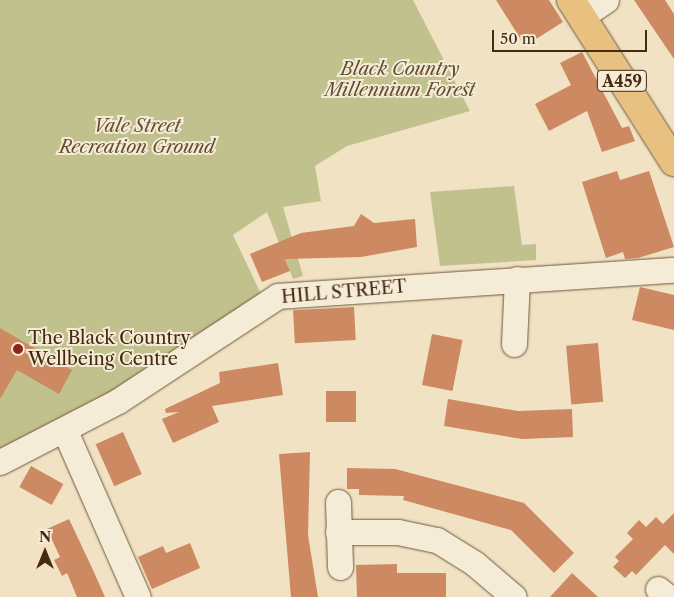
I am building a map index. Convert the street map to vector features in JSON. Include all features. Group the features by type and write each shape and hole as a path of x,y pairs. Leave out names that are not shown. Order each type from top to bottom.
{"main road":[{"name":"A459","path":"576,8 674,162"}],"street":[{"path":"576,8 606,0"},
{"name":"HILL STREET","path":"0,462 65,431 118,401 278,296 674,270"},
{"path":"514,344 518,279"},
{"path":"65,431 138,597"},
{"path":"338,502 340,567"},
{"path":"338,532 398,532 437,540 474,563 514,597"}],"green space":[{"name":"Vale Street Recreation Ground","path":"0,0 413,0 470,111 347,146 315,166 321,201 283,207 303,276 293,279 267,212 233,235 261,294 82,415 0,452"},
{"path":"514,186 522,245 536,244 536,260 440,266 430,192"}],"building":[{"path":"496,0 549,0 563,22 525,46"},
{"path":"634,0 665,0 674,14 674,59"},
{"path":"582,52 622,128 629,126 635,141 602,152 587,111 549,131 535,104 571,85 560,63"},
{"path":"617,171 620,180 649,171 674,247 638,258 625,259 623,252 606,258 582,182"},
{"path":"361,214 374,223 415,219 417,247 361,257 285,259 290,271 262,282 250,254 301,233 354,226"},
{"path":"640,287 674,295 674,330 632,320"},
{"path":"354,307 356,340 295,343 293,310"},
{"name":"The Black Country Wellbeing Centre","path":"0,328 72,370 59,394 17,370 0,399"},
{"path":"432,334 462,340 453,391 422,385"},
{"path":"598,343 603,402 571,405 566,346"},
{"path":"278,363 283,395 212,406 219,422 173,443 162,419 179,412 166,413 165,409 220,383 219,372"},
{"path":"326,391 356,391 356,422 326,422"},
{"path":"448,399 518,411 572,409 573,437 522,439 444,426"},
{"path":"123,432 142,474 114,486 96,444"},
{"path":"310,452 308,535 318,597 291,597 279,454"},
{"path":"31,466 63,484 52,505 19,487"},
{"path":"347,468 395,469 524,503 574,553 554,573 511,530 403,500 404,496 359,495 359,489 347,489"},
{"path":"674,513 674,554 665,545 636,575 632,571 625,578 613,567 619,561 615,557 633,539 627,533 639,520 646,527 656,517 663,524"},
{"path":"69,519 105,597 77,597 67,573 62,576 54,560 60,557 47,529"},
{"path":"190,543 200,568 152,589 138,557 163,546 166,553"},
{"path":"397,564 397,573 446,573 446,597 357,597 356,565"},
{"path":"572,573 598,597 550,597"}],"place":[{"name":"The Black Country Wellbeing Centre","path":"18,349"}],"park label":[{"name":"Black Country Millennium Forest","path":"400,80"}]}
